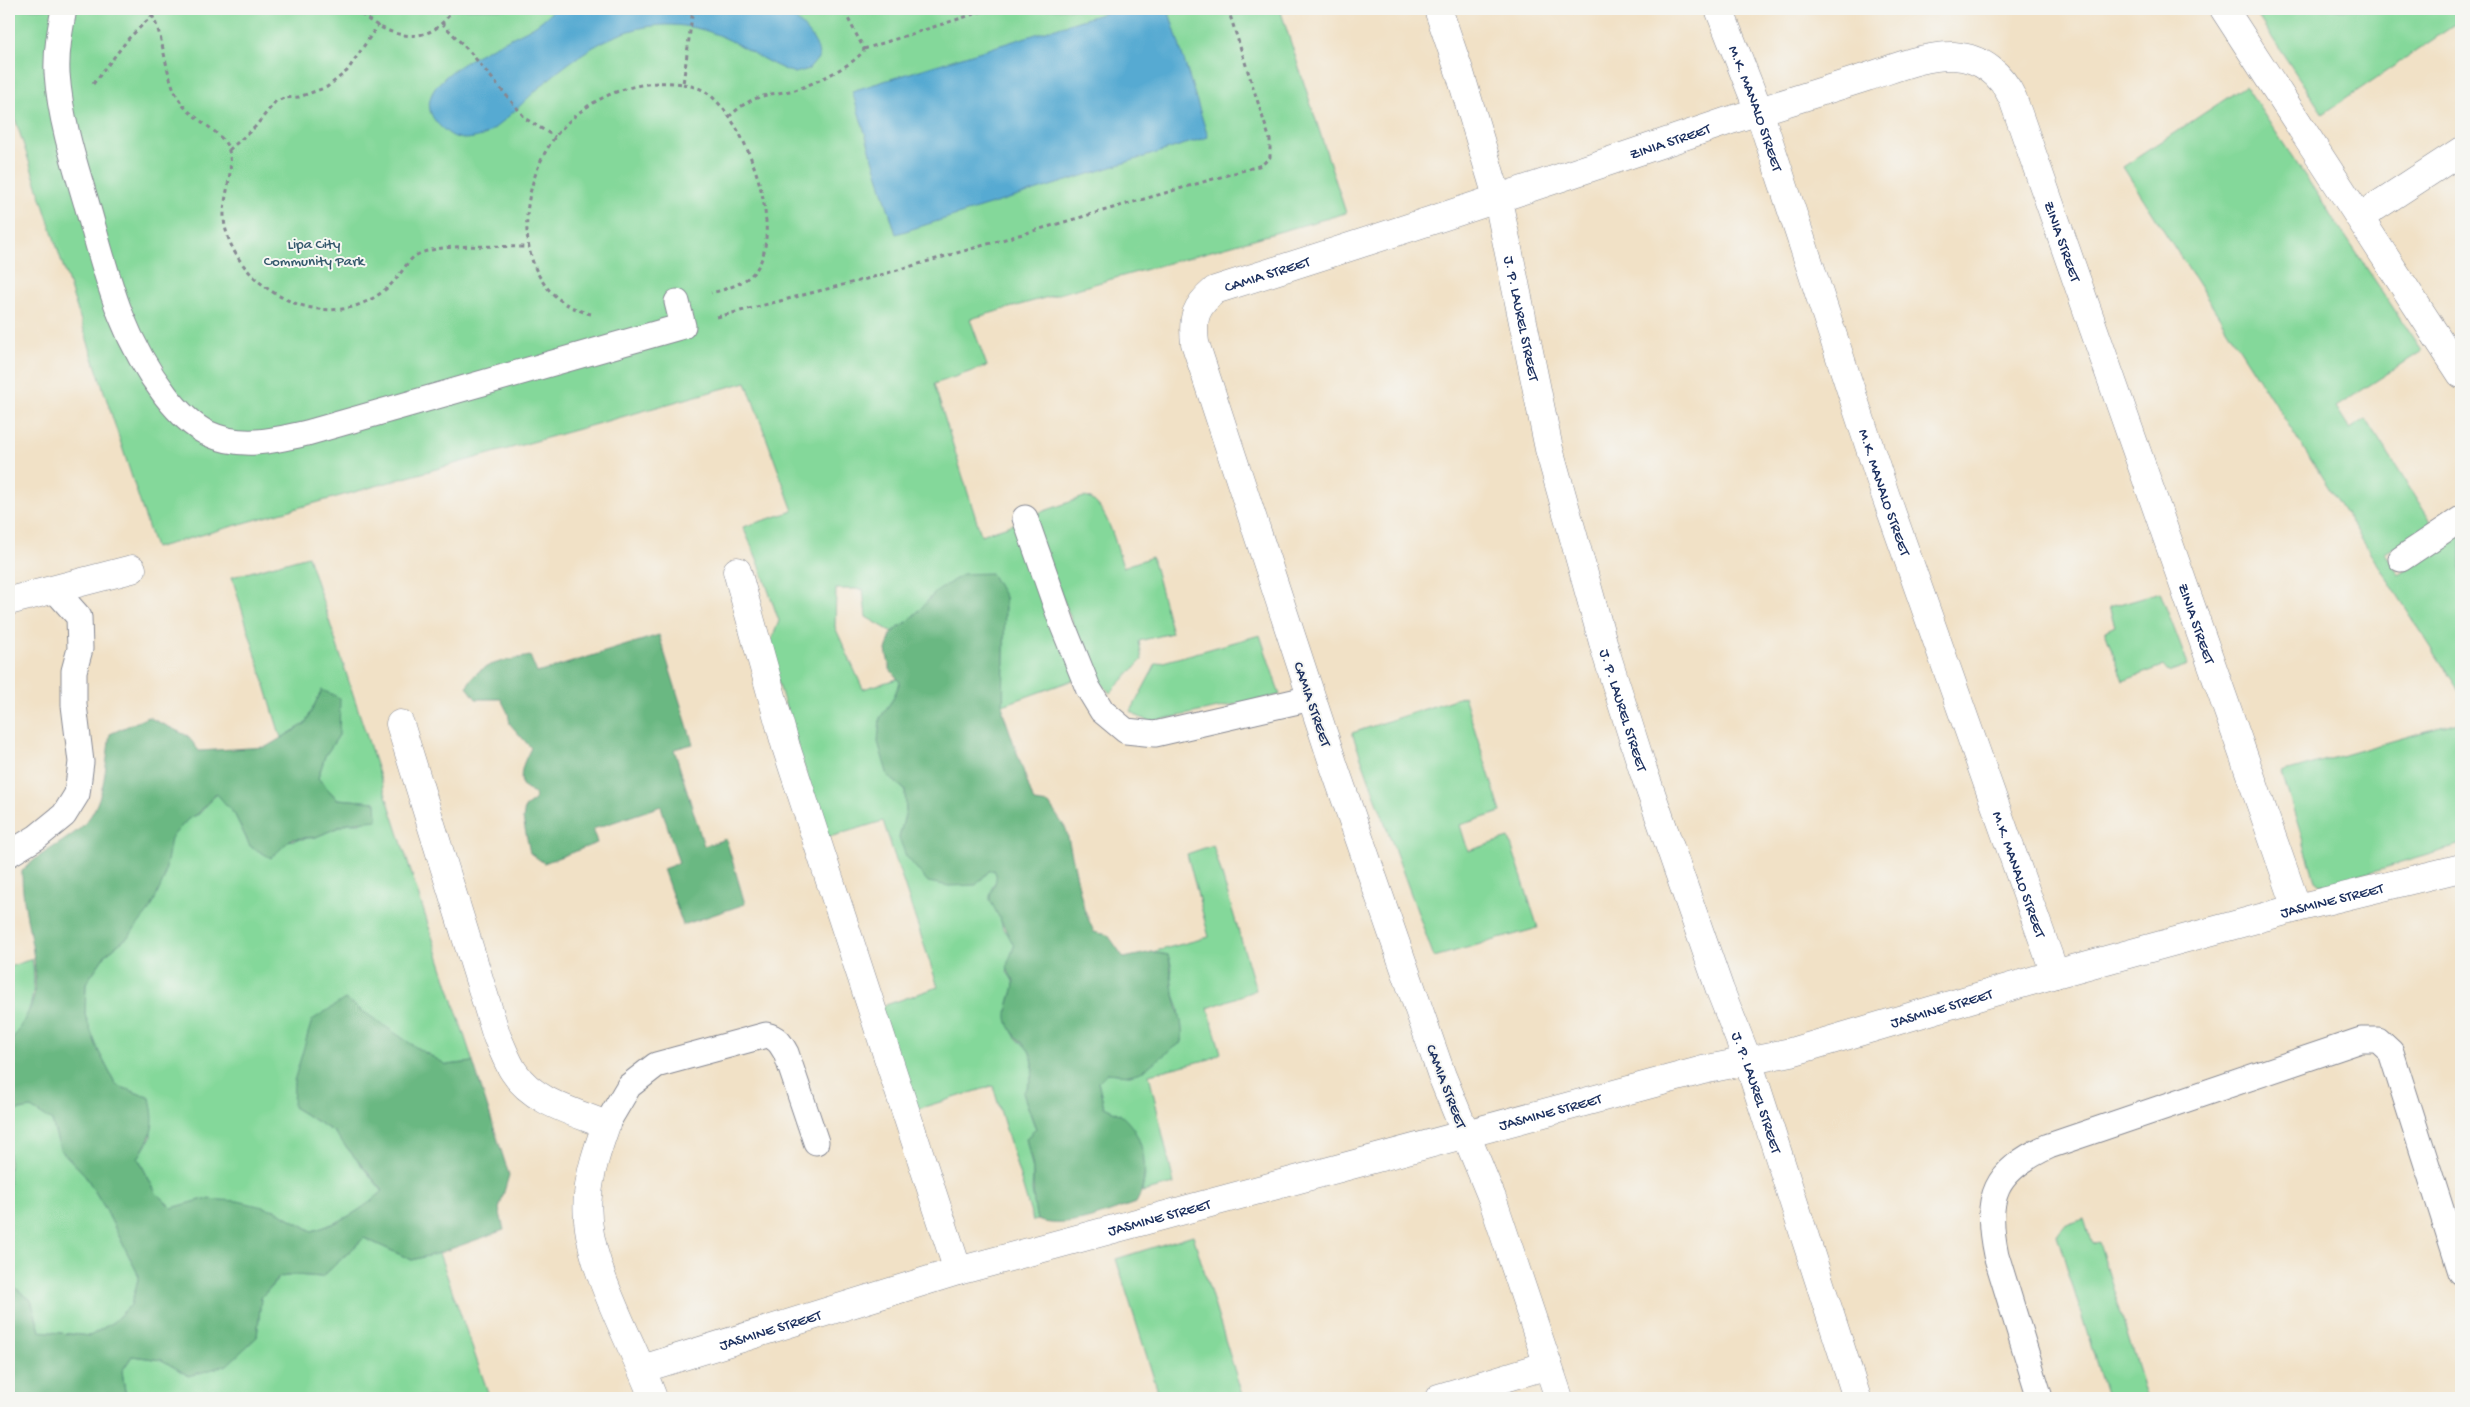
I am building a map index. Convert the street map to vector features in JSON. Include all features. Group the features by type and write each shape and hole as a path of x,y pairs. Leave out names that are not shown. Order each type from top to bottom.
{"street":[{"name":"J. P. LAUREL STREET","path":"1438,9 1460,73 1498,200 1549,449 1606,653 1643,770 1748,1061 1858,1398"},
{"name":"M.K. MANALO STREET","path":"1719,9 1759,111 1885,494 2056,974"},
{"path":"2224,9 2360,217 2453,345 2461,374"},
{"name":"ZINIA STREET","path":"1498,200 1759,111 1919,61 1955,56 1979,62 1998,74 2007,85 2017,108 2297,908"},
{"path":"2360,217 2461,151"},
{"name":"CAMIA STREET","path":"1498,200 1215,290 1203,300 1196,311 1194,327 1195,343 1311,698 1442,1076 1492,1198 1559,1398"},
{"path":"9,601 132,569"},
{"path":"737,571 789,756 958,1271"},
{"path":"400,724 498,1037 514,1072 528,1088 550,1102 606,1125 594,1161 587,1196 590,1235 602,1275 653,1398"},
{"name":"JASMINE STREET","path":"642,1369 958,1271 1703,1070 1791,1052 2056,974 2297,908 2461,868"},
{"path":"1439,1398 1548,1365"}],"lane":[{"path":"64,9 57,56 60,102 72,154 109,285 134,348 145,369 183,415 206,433 228,441 253,444 307,433 680,314"},
{"path":"1025,518 1063,626 1088,688 1102,711 1126,731 1155,734 1311,698"},
{"path":"2401,559 2461,520"},
{"path":"9,854 37,837 64,815 77,794 81,762 74,705 74,671 80,649 80,617 55,590"},
{"path":"606,1125 629,1086 656,1065 766,1035 774,1037 786,1053 816,1142"},
{"path":"2040,1398 1996,1255 1991,1231 1992,1206 1999,1182 2012,1165 2049,1146 2362,1040 2378,1040 2391,1052 2461,1272"}],"path":[{"path":"60,102 89,88 129,38 159,9"},
{"path":"355,9 378,25 400,35 412,36 434,30 455,9"},
{"path":"682,84 693,9"},
{"path":"843,9 864,49"},
{"path":"729,117 744,104 759,97 797,89 818,82 860,57 864,49 990,9"},
{"path":"680,314 870,278 1262,164 1270,157 1270,140 1228,9"},
{"path":"152,14 159,28 174,87 180,101 190,114 224,141 229,150 230,174 224,201 225,225 232,248 246,268 264,286 286,300 311,308 327,310 346,308 379,296 408,263 422,253 461,247 528,247"},
{"path":"442,23 470,52 526,118 555,137"},
{"path":"229,150 255,127 275,102 284,98 300,97 327,87 347,71 378,25"},
{"path":"599,316 570,307 548,291 536,273 528,247 526,223 531,191 542,158 555,137 572,119 585,109 621,90 648,83 682,84 704,91 729,117 747,150 765,208 765,243 762,260 749,276 680,314"}],"green space":[{"name":"Lipa City Community Park","path":"9,9 1280,9 1346,213 970,319 987,366 934,384 981,535 1020,522 1076,679 1003,705 1005,597 936,592 910,620 892,632 866,617 863,589 836,589 835,627 863,689 897,679 900,682 893,699 880,718 888,776 905,790 906,811 899,838 976,885 989,871 994,870 998,878 992,887 1003,929 1012,939 1014,946 1007,972 1014,984 1009,1007 1010,1023 1015,1036 1029,1051 1033,1063 1029,1082 1023,1093 1036,1130 1026,1138 1033,1171 1032,1191 1037,1220 1033,1221 993,1086 914,1110 880,1007 938,987 883,821 826,838 771,659 771,641 779,621 758,561 743,527 793,511 746,382 155,548 9,100"},
{"path":"2253,9 2461,9 2461,25 2459,22 2323,114"},
{"path":"2245,86 2422,351 2336,407 2350,429 2366,419 2433,525 2385,553 2399,575 2461,535 2461,694 2123,167"},
{"path":"1084,497 1092,500 1099,506 1110,526 1123,567 1152,557 1172,633 1139,641 1142,660 1110,693 1093,674 1030,516"},
{"path":"308,556 473,1062 447,1065 417,1048 293,1107 334,1132 383,1192 350,1216 312,1231 275,1210 205,1199 172,1208 156,1193 138,1158 151,1137 150,1098 116,1085 98,1050 85,1015 86,983 106,954 129,936 164,879 170,838 188,819 199,814 217,793 235,815 250,846 316,837 348,823 360,823 375,802 337,799 318,778 325,756 339,735 322,690 305,724 281,738 232,577"},
{"path":"991,573 1005,597 1003,712 1034,802 1049,804 1066,829 1084,909 1094,932 1108,935 1124,958 1152,952 1168,955 1172,986 1182,1028 1182,1042 1141,1072 1130,1075 1107,1073 1098,1082 1104,1107 1122,1116 1136,1134 1144,1157 1144,1181 1136,1203 1074,1222 1049,1223 1037,1220 1032,1164 1026,1138 1036,1129 1023,1093 1032,1077 1033,1064 1030,1052 1012,1031 1007,1018 1014,981 1007,967 1014,946 990,900 996,881 996,874 994,870 989,871 976,885 949,886 928,882 906,856 899,838 906,811 905,790 888,776 878,742 880,718 893,699 900,682 890,669 886,650 892,632 910,620 936,592 963,574"},
{"path":"2160,592 2188,665 2168,672 2163,666 2123,681 2105,631 2115,626 2109,607"},
{"path":"659,635 693,744 674,749 704,846 726,839 745,904 683,925 663,869 679,863 661,806 593,829 597,843 544,863 530,853 523,819 525,807 535,800 534,793 522,785 521,775 523,765 531,748 510,724 508,713 501,699 476,699 467,687 478,672 503,661 530,656 537,673"},
{"path":"1260,635 1280,695 1151,722 1131,711 1156,664"},
{"path":"322,690 340,698 339,735 325,756 318,778 337,799 376,802 377,820 348,823 316,837 291,839 271,858 250,846 235,815 216,793 198,814 188,819 171,838 164,879 151,908 129,936 106,954 86,983 85,1015 98,1050 116,1085 150,1098 153,1116 152,1129 138,1158 156,1193 172,1208 204,1199 238,1201 275,1210 312,1231 350,1216 383,1191 334,1132 293,1107 294,1081 312,1020 345,999 417,1048 447,1065 473,1062 509,1175 499,1209 504,1230 439,1253 412,1260 364,1238 322,1277 295,1275 279,1277 261,1298 257,1337 227,1365 189,1376 162,1360 132,1356 122,1371 125,1391 129,1398 9,1398 9,1283 31,1300 40,1331 90,1336 113,1322 131,1305 139,1276 105,1208 85,1175 60,1149 52,1121 31,1108 9,1112 7,1069 9,1047 32,1004 35,988 34,959 24,900 22,871 78,830 87,821 94,810 103,786 110,734 148,717 188,736 199,751 266,747 305,724"},
{"path":"1464,696 1501,812 1460,825 1468,851 1509,838 1538,928 1434,957 1352,733"},
{"path":"2461,721 2461,845 2327,885 2320,884 2315,880 2282,773"},
{"path":"1213,845 1256,990 1208,1008 1221,1053 1210,1059 1149,1074 1174,1184 1142,1192 1145,1174 1121,1115 1104,1107 1098,1082 1107,1073 1130,1075 1182,1042 1179,1008 1173,992 1172,968 1168,955 1152,952 1209,937 1187,854"},
{"path":"32,959 34,971 33,995 27,1017 9,1048 9,967"},
{"path":"31,1108 52,1121 60,1149 85,1175 105,1208 139,1276 131,1305 113,1322 90,1336 40,1331 31,1300 9,1283 9,1112"},
{"path":"2084,1219 2092,1244 2099,1242 2147,1398 2107,1398 2057,1235 2065,1226"},
{"path":"1193,1235 1243,1398 1160,1398 1116,1259"},
{"path":"364,1238 412,1260 439,1253 490,1398 129,1398 125,1391 122,1371 132,1356 162,1360 189,1376 257,1337 261,1298 280,1277 295,1275 322,1277"}],"water":[{"path":"555,9 781,9 806,29 815,42 819,57 809,69 795,73 707,31 683,26 660,25 639,28 618,35 578,56 485,135 462,139 448,133 432,116 430,100 438,84 454,70 474,57 534,26"},
{"path":"1117,9 1168,9 1208,137 896,234 852,91"}]}
